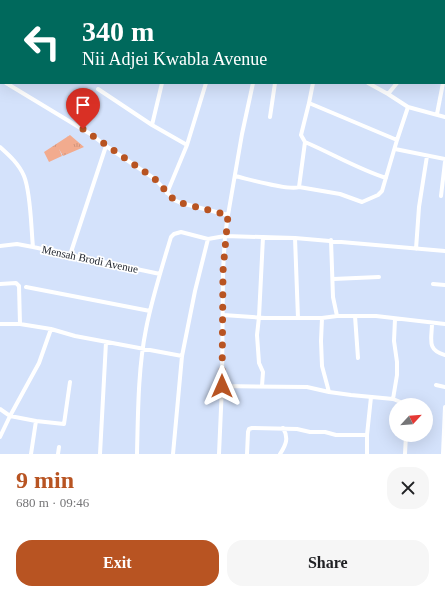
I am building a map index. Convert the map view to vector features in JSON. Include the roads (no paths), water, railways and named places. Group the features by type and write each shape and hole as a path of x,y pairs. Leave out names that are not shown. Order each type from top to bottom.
{"street":[{"path":"8,84 92,135 155,179 174,200 228,215"},
{"path":"152,125 162,84"},
{"path":"167,193 187,145 206,84"},
{"path":"219,454 225,236 248,103 253,84"},
{"path":"270,117 275,84"},
{"path":"299,187 305,142 301,135 313,84"},
{"path":"370,84 408,107 445,117"},
{"path":"388,94 396,84"},
{"path":"437,114 444,84"},
{"path":"98,89 152,125 187,145"},
{"path":"309,103 397,140"},
{"path":"235,176 281,186 299,187 340,194 362,202 382,192 408,107"},
{"path":"305,142 330,152 366,171 386,178"},
{"path":"70,256 106,146"},
{"name":"Mensah Brodi Avenue","path":"0,147 16,162 24,175 28,188 33,247 160,274"},
{"path":"394,149 445,159"},
{"path":"416,249 418,211 427,156"},
{"path":"441,196 445,162"},
{"path":"137,454 143,348 150,311 160,274 171,237 174,234 181,232 208,239 225,236 331,240 416,249 445,250"},
{"path":"262,386 263,372 259,363 257,335 263,237"},
{"path":"295,238 298,318"},
{"path":"173,454 182,356 208,239"},
{"path":"331,240 334,297 338,316"},
{"path":"0,246 17,244 33,247"},
{"path":"333,278 379,277"},
{"path":"0,284 16,283 19,286 20,324"},
{"path":"433,284 445,285"},
{"path":"26,287 150,311"},
{"path":"223,316 298,318 376,316 445,324"},
{"path":"355,316 358,358"},
{"path":"322,318 322,366 329,392"},
{"path":"393,398 397,375 394,342 395,319"},
{"path":"432,323 432,347 435,351 445,355"},
{"path":"0,324 20,324 51,329 61,333 182,356"},
{"path":"0,437 39,363 51,329"},
{"path":"100,454 106,342"},
{"path":"0,409 10,416 64,424 70,382"},
{"path":"436,385 445,387"},
{"path":"222,386 307,387 329,392 389,399"},
{"path":"367,454 367,435 371,397"},
{"path":"443,454 445,407"},
{"path":"31,454 36,421"},
{"path":"247,454 248,432 250,429 283,428 310,432 325,432 336,435 367,435"},
{"path":"280,454 286,446 286,435 283,428"},
{"path":"405,454 406,442"},
{"path":"58,454 59,446"}]}
